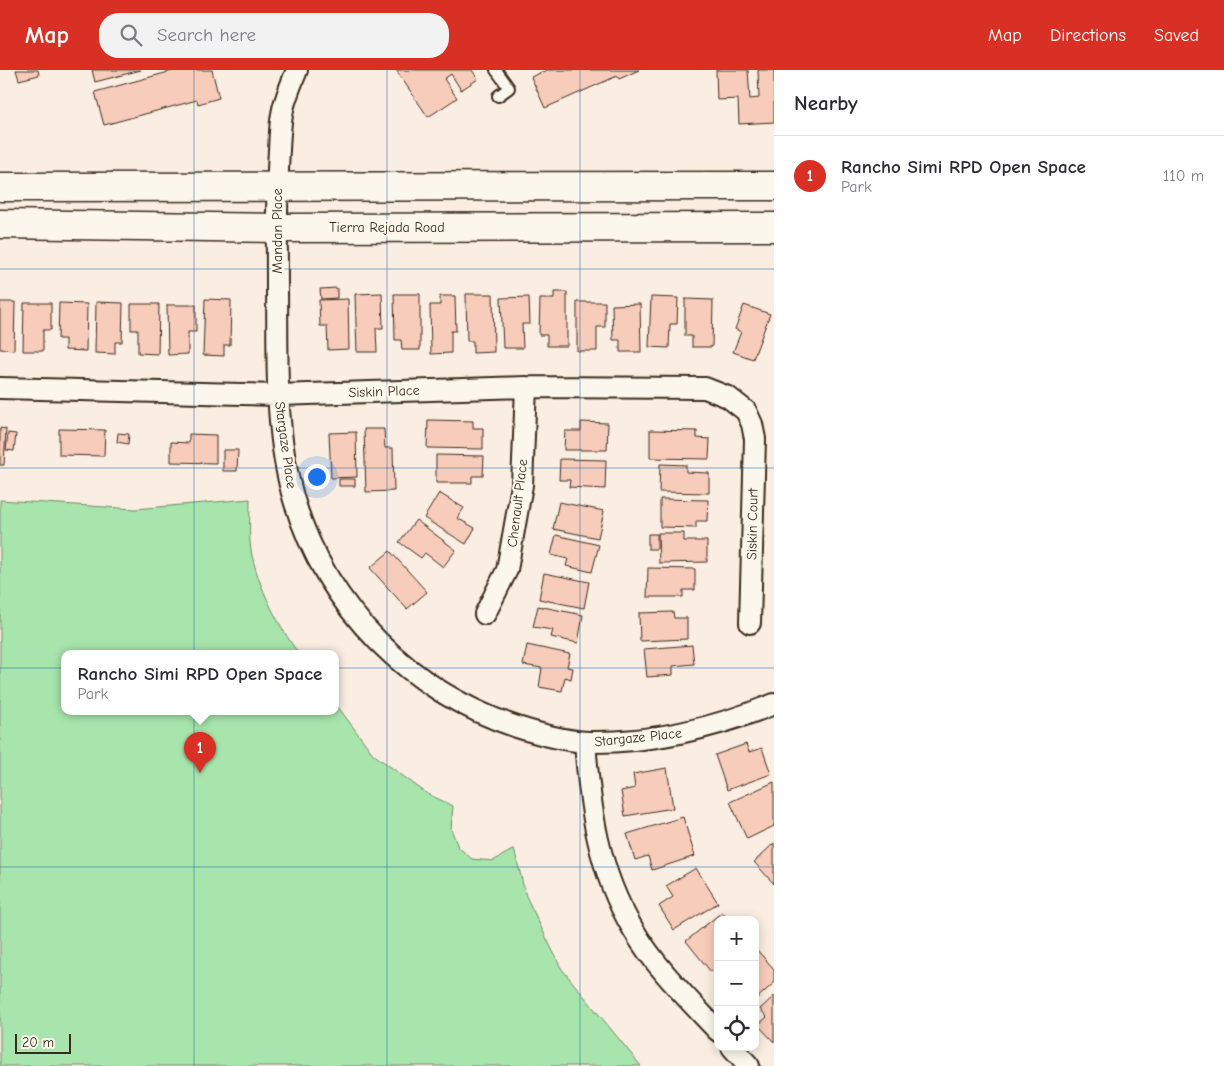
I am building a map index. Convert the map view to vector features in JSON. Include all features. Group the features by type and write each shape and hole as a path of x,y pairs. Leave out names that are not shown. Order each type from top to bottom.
{"main road":[{"path":"0,187 774,186"},
{"name":"Tierra Rejada Road","path":"0,224 276,228 774,227"}],"street":[{"name":"Mandan Place","path":"278,395 276,188 281,121 285,100 297,70"},
{"name":"Siskin Place","path":"0,388 278,395 526,387 705,388 734,401 746,411 752,424"},
{"name":"Chenault Place","path":"485,614 507,570 509,560 522,485 526,387"},
{"name":"Stargaze Place","path":"278,395 284,450 294,500 312,547 336,591 366,631 416,675 443,695 488,718 536,733 585,742 638,740 690,732 740,718 774,704"},
{"name":"Siskin Court","path":"750,623 754,440 752,424"},
{"path":"585,742 588,790 598,847 611,887 633,929 655,960 714,1026"},
{"path":"736,1051 749,1066"}],"lane":[{"path":"496,70 509,88 498,96"}],"green space":[{"path":"250,499 250,542 256,570 275,615 296,650 61,650 61,715 339,715 339,708 373,754 426,793 453,806 451,829 458,847 472,859 493,861 514,849 526,896 561,968 641,1066 0,1066 0,500 135,509"}],"building":[{"path":"16,70 38,70 39,75 19,80"},
{"path":"92,70 141,70 95,82"},
{"path":"176,70 212,70 219,98 198,104 197,100 104,125 95,92"},
{"path":"396,70 472,70 478,79 461,90 451,74 444,79 457,98 428,117"},
{"path":"547,70 639,70 619,79 617,76 545,108 531,77"},
{"path":"716,70 748,70 750,99 759,98 758,70 774,70 774,122 739,124 738,99 717,100"},
{"path":"337,288 337,298 321,299 320,289"},
{"path":"554,292 567,292 567,346 547,346 547,335 539,335 540,299 554,299"},
{"path":"382,293 383,328 376,328 377,352 357,352 355,294"},
{"path":"394,294 420,294 420,350 402,350 401,340 395,340"},
{"path":"466,294 493,294 494,352 473,353 473,341 467,341"},
{"path":"440,296 455,296 456,331 451,331 451,353 431,354 430,305 440,305"},
{"path":"529,297 530,324 522,324 523,348 503,348 501,298"},
{"path":"651,297 678,298 677,324 670,324 669,348 649,347"},
{"path":"205,299 231,300 230,345 224,345 224,356 203,355"},
{"path":"348,299 349,349 328,350 327,326 320,326 319,300"},
{"path":"685,299 713,300 712,347 692,347 692,336 685,336"},
{"path":"0,302 15,302 14,350 0,349"},
{"path":"96,302 123,303 122,342 115,342 115,354 95,353"},
{"path":"577,302 605,302 605,327 597,327 597,351 577,351"},
{"path":"24,303 51,303 51,330 43,330 43,351 23,351"},
{"path":"59,303 87,304 86,351 65,350 65,339 58,339"},
{"path":"131,304 159,304 158,354 138,353 138,330 131,330"},
{"path":"640,304 641,352 620,352 620,340 613,340 612,305"},
{"path":"167,305 196,305 196,332 188,332 188,354 168,355"},
{"path":"744,305 770,314 753,359 733,352 741,332 735,329"},
{"path":"428,420 473,421 473,428 483,428 483,449 427,448"},
{"path":"581,422 608,423 607,450 564,450 565,431 581,431"},
{"path":"0,428 6,429 4,465 0,465"},
{"path":"59,429 105,430 104,456 59,455"},
{"path":"364,429 384,429 385,448 393,448 394,491 366,492"},
{"path":"650,430 697,431 697,438 710,439 709,459 650,458"},
{"path":"356,432 357,477 331,478 329,433"},
{"path":"8,433 16,434 14,451 6,450"},
{"path":"118,433 129,434 128,444 117,442"},
{"path":"189,434 216,435 216,463 171,462 171,442 189,443"},
{"path":"223,450 238,450 237,471 223,471"},
{"path":"436,455 484,456 483,476 472,476 472,483 436,483"},
{"path":"560,459 606,460 605,489 569,487 570,480 559,480"},
{"path":"660,464 686,465 686,472 709,473 709,493 659,492"},
{"path":"339,479 355,479 355,486 339,486"},
{"path":"439,493 464,508 457,518 475,528 466,544 424,518"},
{"path":"660,499 708,500 707,521 696,521 696,528 660,527"},
{"path":"559,502 604,511 598,538 553,529"},
{"path":"416,520 456,550 443,567 425,553 421,558 399,542"},
{"path":"658,533 684,533 684,541 707,541 707,562 659,563"},
{"path":"648,534 657,534 657,549 648,549"},
{"path":"556,535 599,545 592,572 566,566 568,559 551,555"},
{"path":"390,551 427,592 407,609 370,568"},
{"path":"648,568 695,569 695,590 683,590 683,597 647,597"},
{"path":"544,573 589,582 584,608 539,599"},
{"path":"538,606 583,615 578,643 551,637 553,630 533,627"},
{"path":"673,612 674,618 687,618 687,639 640,641 639,613"},
{"path":"527,645 570,654 567,667 573,668 571,679 565,677 562,691 539,687 542,668 523,665"},
{"path":"692,645 694,664 673,666 673,675 647,677 644,649"},
{"path":"746,744 749,752 762,748 771,774 727,790 715,755"},
{"path":"667,768 673,808 625,816 621,791 635,788 633,774"},
{"path":"774,782 774,826 747,839 730,802"},
{"path":"683,817 695,856 652,870 648,856 635,860 627,834"},
{"path":"774,843 774,884 754,862"},
{"path":"696,868 718,903 674,930 659,906 673,897 666,886"},
{"path":"722,912 726,916 717,916"},
{"path":"714,918 714,969 711,972 686,941"},
{"path":"759,952 774,969 774,983 759,996"},
{"path":"774,996 774,1042 759,1026 767,1017 760,1009"}],"place":[{"name":"Rancho Simi RPD Open Space","path":"200,773"}]}
